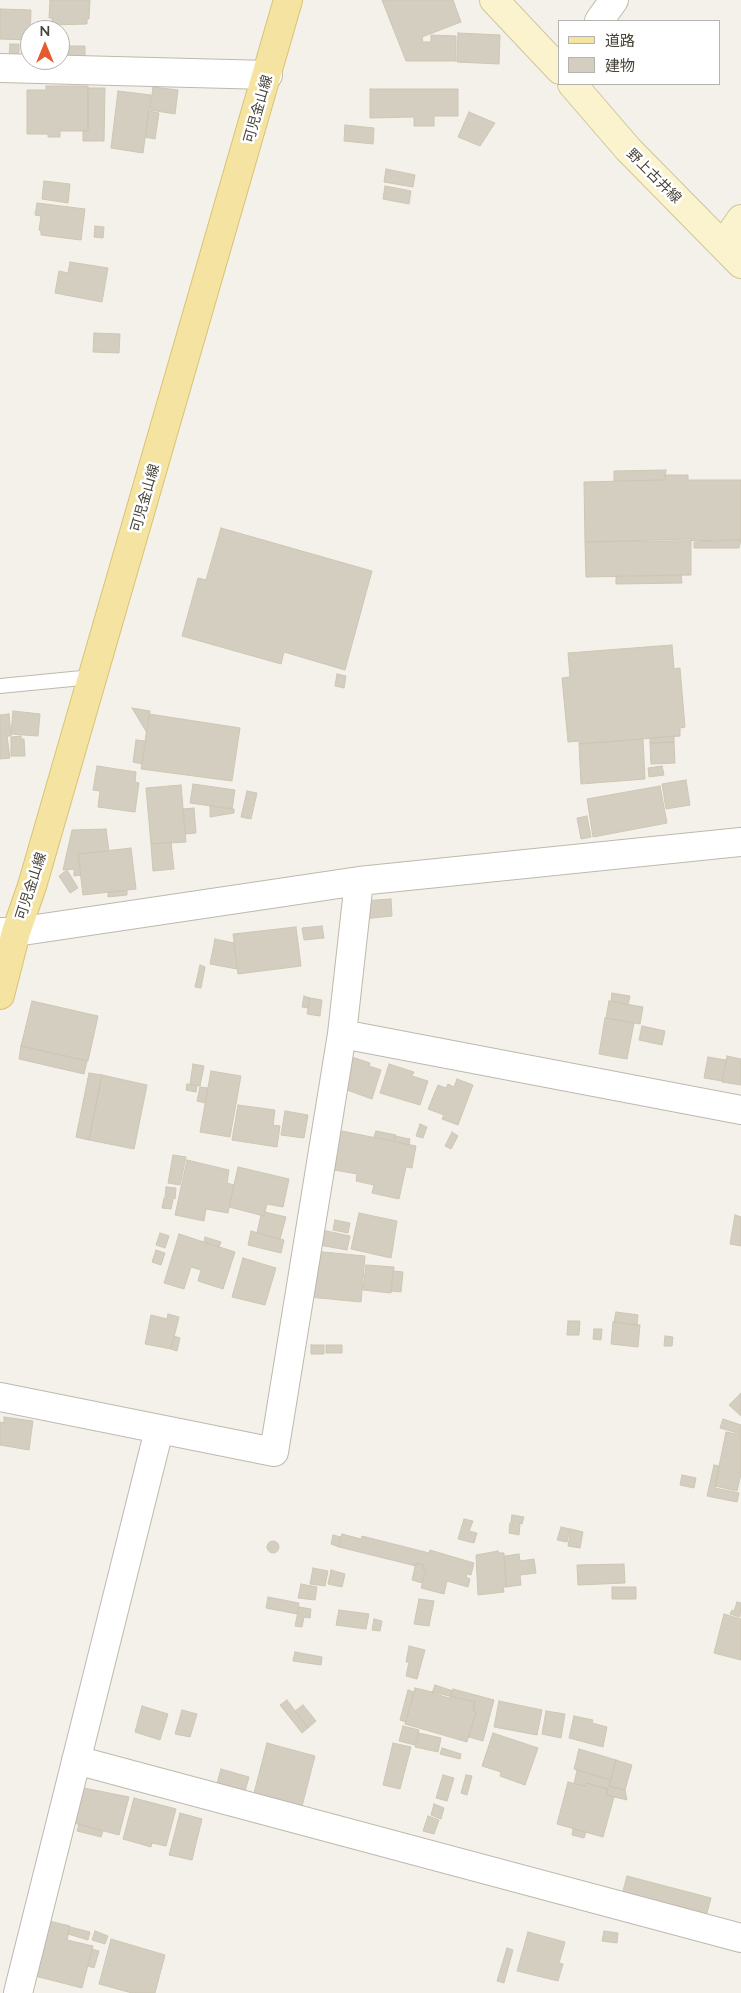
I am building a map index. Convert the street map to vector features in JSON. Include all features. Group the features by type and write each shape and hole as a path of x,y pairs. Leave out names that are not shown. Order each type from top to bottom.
{"main road":[{"name":"可児金山線","path":"0,995 8,932 32,886 268,75 288,0"},
{"path":"494,0 558,68"},
{"name":"野上古井線","path":"573,85 628,149 732,254"},
{"path":"732,254 741,219"}],"street":[{"path":"600,20 614,0"},
{"path":"0,68 268,75"},
{"path":"8,932 359,881 741,842"},
{"path":"0,1397 274,1452 342,1034 359,881"},
{"path":"342,1034 741,1110"},
{"path":"18,1993 159,1430"},
{"path":"76,1760 741,1938"}],"lane":[{"path":"0,686 92,677"}],"building":[{"path":"50,0 90,0 87,24 70,24 70,20 52,20 52,18 49,18"},
{"path":"382,0 453,0 461,22 422,37 423,42 431,42 431,35 456,36 456,61 406,61"},
{"path":"0,9 31,10 31,20 20,20 20,40 0,39"},
{"path":"458,33 500,35 499,64 457,62"},
{"path":"10,44 19,44 19,58 9,58"},
{"path":"70,46 85,46 85,56 70,55"},
{"path":"46,86 88,86 88,131 60,131 60,137 48,137 48,134 27,134 27,90 46,90"},
{"path":"153,87 178,90 175,114 150,110"},
{"path":"88,88 105,88 104,141 83,141 83,131 88,131"},
{"path":"370,89 458,89 458,116 434,116 434,126 414,126 414,117 370,118"},
{"path":"118,91 151,95 143,153 111,148"},
{"path":"149,111 159,113 155,139 145,137"},
{"path":"469,112 495,123 480,146 458,137"},
{"path":"345,125 374,128 373,144 344,141"},
{"path":"386,169 415,175 413,187 384,182"},
{"path":"44,181 70,184 68,203 42,199"},
{"path":"385,186 411,191 409,204 383,199"},
{"path":"37,203 85,209 81,240 41,235 39,230 41,216 35,215"},
{"path":"95,226 104,227 103,238 94,237"},
{"path":"70,262 108,268 102,302 55,293 59,271 68,273"},
{"path":"94,333 120,334 119,353 93,352"},
{"path":"666,470 665,480 614,481 614,471"},
{"path":"665,475 688,475 688,480 741,480 741,540 585,542 584,482 665,480"},
{"path":"221,528 372,571 345,670 284,652 281,664 182,636 198,578 206,580"},
{"path":"691,539 691,575 586,577 585,542"},
{"path":"741,540 739,548 694,548 694,542"},
{"path":"681,575 682,583 616,584 616,576"},
{"path":"672,645 674,669 680,668 685,727 680,728 680,736 579,744 579,741 568,742 562,678 570,677 568,653"},
{"path":"337,674 346,676 344,688 335,686"},
{"path":"132,708 150,711 147,733"},
{"path":"13,711 40,714 38,736 11,734"},
{"path":"9,714 11,736 7,736 10,758 0,759 0,715"},
{"path":"149,714 240,728 232,781 141,769"},
{"path":"21,736 21,739 24,739 25,756 11,756 11,737"},
{"path":"674,736 674,742 650,743 650,738"},
{"path":"643,739 645,779 581,784 579,744"},
{"path":"136,740 146,741 142,764 133,762"},
{"path":"674,742 675,763 651,764 650,743"},
{"path":"97,766 136,772 135,782 139,783 135,812 98,807 100,791 93,790"},
{"path":"662,766 664,775 649,777 648,768"},
{"path":"686,780 690,805 666,809 662,784"},
{"path":"193,784 235,790 232,809 190,803"},
{"path":"181,785 186,842 151,844 146,788"},
{"path":"660,786 667,823 593,837 587,799"},
{"path":"247,791 257,793 251,819 241,817"},
{"path":"210,806 234,809 234,813 210,817"},
{"path":"194,808 196,833 185,834 183,809"},
{"path":"587,816 591,837 581,839 577,818"},
{"path":"106,829 109,851 78,854 81,875 74,876 74,869 63,870 72,830"},
{"path":"171,842 174,869 153,871 151,844"},
{"path":"131,848 136,889 83,895 78,854"},
{"path":"67,870 78,888 70,893 59,876"},
{"path":"127,891 127,895 108,897 108,892"},
{"path":"391,899 392,916 363,919 362,901"},
{"path":"322,926 324,938 304,940 302,928"},
{"path":"296,927 301,966 238,974 233,934"},
{"path":"215,939 234,943 237,969 210,964"},
{"path":"200,965 205,967 201,988 195,987"},
{"path":"612,993 630,996 628,1005 611,1001"},
{"path":"304,996 310,998 308,1008 302,1007"},
{"path":"310,998 322,1000 320,1016 307,1014"},
{"path":"32,1001 98,1016 88,1061 21,1046"},
{"path":"609,1001 643,1007 640,1024 606,1018"},
{"path":"605,1018 634,1023 627,1059 599,1054"},
{"path":"642,1026 665,1031 662,1045 639,1040"},
{"path":"21,1046 87,1061 84,1074 19,1059"},
{"path":"346,1055 370,1063 369,1066 381,1070 372,1099 336,1086"},
{"path":"727,1056 741,1059 741,1085 722,1082"},
{"path":"708,1057 726,1060 722,1081 704,1078"},
{"path":"193,1064 204,1066 200,1086 190,1084"},
{"path":"389,1064 414,1072 412,1076 428,1081 420,1105 380,1093"},
{"path":"211,1071 241,1076 230,1137 200,1132"},
{"path":"89,1073 102,1075 89,1140 76,1137"},
{"path":"102,1075 147,1085 134,1149 89,1140"},
{"path":"457,1079 473,1085 458,1125 442,1119 444,1115 428,1109 438,1085 446,1088 448,1084 454,1087"},
{"path":"187,1084 197,1086 196,1092 186,1090"},
{"path":"200,1087 208,1088 205,1103 197,1101"},
{"path":"238,1105 275,1110 273,1125 280,1126 277,1147 232,1140"},
{"path":"285,1111 308,1115 304,1138 281,1135"},
{"path":"420,1124 427,1127 423,1138 416,1136"},
{"path":"337,1130 416,1146 412,1168 406,1167 399,1199 372,1193 374,1185 356,1181 357,1174 329,1169"},
{"path":"376,1131 396,1135 394,1141 374,1137"},
{"path":"452,1132 458,1136 451,1149 445,1146"},
{"path":"395,1136 410,1139 409,1145 394,1141"},
{"path":"173,1155 186,1157 180,1185 168,1183"},
{"path":"187,1160 229,1170 227,1183 234,1185 228,1213 206,1209 204,1221 175,1215"},
{"path":"238,1167 289,1179 283,1207 267,1204 264,1216 229,1207"},
{"path":"166,1187 176,1188 175,1199 165,1197"},
{"path":"164,1198 173,1200 171,1209 162,1208"},
{"path":"265,1212 286,1217 280,1239 257,1233 261,1215 264,1216"},
{"path":"359,1213 397,1221 391,1258 351,1249"},
{"path":"735,1215 741,1217 741,1246 730,1244"},
{"path":"335,1220 350,1223 348,1233 333,1230"},
{"path":"322,1230 350,1236 347,1250 319,1245"},
{"path":"251,1231 284,1240 281,1253 248,1245"},
{"path":"160,1233 169,1236 165,1248 156,1245"},
{"path":"179,1234 235,1252 223,1289 198,1281 201,1270 191,1267 184,1289 164,1283"},
{"path":"205,1237 221,1242 219,1247 204,1242"},
{"path":"156,1250 165,1253 161,1265 152,1262"},
{"path":"313,1251 365,1256 361,1302 309,1297"},
{"path":"243,1258 276,1268 265,1305 232,1297"},
{"path":"366,1265 394,1267 391,1293 363,1290"},
{"path":"393,1271 403,1272 401,1292 391,1291"},
{"path":"616,1312 638,1315 637,1325 614,1322"},
{"path":"168,1314 179,1317 171,1349 145,1344 151,1315 167,1319"},
{"path":"568,1321 580,1321 579,1335 567,1335"},
{"path":"613,1322 640,1325 638,1347 611,1344"},
{"path":"594,1329 602,1329 601,1340 593,1339"},
{"path":"174,1336 180,1338 177,1351 171,1349"},
{"path":"665,1336 673,1337 672,1346 664,1346"},
{"path":"311,1345 324,1345 324,1354 311,1354"},
{"path":"326,1345 342,1345 342,1353 326,1353"},
{"path":"741,1393 741,1416 729,1405"},
{"path":"4,1417 33,1421 29,1450 0,1445 0,1422 4,1423"},
{"path":"723,1419 741,1425 741,1434 720,1428"},
{"path":"726,1432 741,1435 741,1474 737,1491 715,1486"},
{"path":"714,1465 719,1466 715,1488 739,1493 737,1502 707,1496"},
{"path":"682,1475 696,1478 694,1488 680,1485"},
{"path":"512,1515 524,1517 522,1524 511,1522"},
{"path":"464,1519 473,1521 469,1531 477,1533 474,1543 458,1539"},
{"path":"510,1523 520,1525 519,1535 509,1533"},
{"path":"561,1527 570,1529 567,1542 557,1540"},
{"path":"571,1529 583,1532 580,1548 568,1546"},
{"path":"342,1534 361,1539 362,1536 429,1553 430,1550 474,1563 471,1575 467,1574 466,1577 470,1579 468,1587 447,1581 444,1594 421,1588 426,1570 423,1569 424,1565 416,1563 416,1566 339,1547"},
{"path":"333,1535 341,1537 339,1547 331,1544"},
{"path":"275,1541 278,1542 278,1552 271,1553 268,1552 267,1545 268,1542"},
{"path":"498,1551 499,1553 504,1553 506,1587 503,1587 504,1592 478,1595 476,1555"},
{"path":"519,1554 520,1561 534,1559 536,1573 520,1575 521,1585 506,1587 505,1556"},
{"path":"416,1563 424,1565 423,1569 426,1570 422,1583 412,1580"},
{"path":"624,1564 625,1583 578,1585 577,1565"},
{"path":"313,1568 328,1571 325,1586 310,1584"},
{"path":"331,1570 345,1574 342,1587 328,1584"},
{"path":"301,1584 317,1587 315,1600 298,1598"},
{"path":"612,1587 636,1587 636,1599 612,1599"},
{"path":"268,1597 299,1603 297,1614 266,1608"},
{"path":"419,1599 434,1601 429,1626 414,1624"},
{"path":"737,1602 741,1603 740,1617 730,1614 732,1610 734,1611"},
{"path":"299,1607 311,1609 310,1618 304,1617 302,1627 295,1626"},
{"path":"339,1610 369,1614 366,1629 336,1625"},
{"path":"724,1614 741,1619 741,1660 714,1653"},
{"path":"374,1619 382,1621 380,1631 372,1630"},
{"path":"409,1646 425,1650 417,1679 406,1676 409,1662 406,1662"},
{"path":"295,1652 322,1657 321,1665 293,1661"},
{"path":"435,1685 453,1691 451,1696 449,1698 432,1693"},
{"path":"415,1688 475,1702 473,1711 476,1712 467,1742 405,1724"},
{"path":"453,1689 494,1700 483,1741 469,1737 476,1712 473,1711 475,1702 451,1696"},
{"path":"408,1690 414,1692 406,1722 400,1720"},
{"path":"287,1700 308,1728 302,1733 280,1705"},
{"path":"499,1701 542,1710 537,1735 494,1727"},
{"path":"303,1705 316,1721 308,1728 295,1711"},
{"path":"142,1706 168,1714 160,1740 135,1732"},
{"path":"182,1710 197,1714 190,1737 175,1734"},
{"path":"546,1711 565,1714 561,1738 542,1734"},
{"path":"574,1716 593,1720 592,1723 607,1727 603,1747 569,1738"},
{"path":"403,1726 419,1730 415,1745 399,1741"},
{"path":"419,1733 441,1738 438,1752 415,1747"},
{"path":"493,1733 538,1748 525,1785 500,1776 501,1772 482,1766"},
{"path":"267,1743 315,1756 300,1814 260,1803 261,1795 254,1793"},
{"path":"393,1743 411,1747 400,1789 383,1785"},
{"path":"442,1748 461,1754 460,1759 440,1754"},
{"path":"579,1749 616,1760 611,1780 574,1769"},
{"path":"616,1760 632,1765 625,1790 609,1786"},
{"path":"221,1769 249,1777 242,1802 214,1794"},
{"path":"577,1770 611,1780 609,1786 625,1790 627,1800 606,1795 608,1789 586,1783 585,1786 574,1784"},
{"path":"443,1775 454,1778 447,1801 436,1798"},
{"path":"466,1775 472,1776 467,1795 461,1793"},
{"path":"568,1782 585,1786 586,1783 608,1789 606,1795 614,1797 603,1837 557,1824"},
{"path":"84,1788 129,1797 119,1835 66,1821 75,1789 83,1791"},
{"path":"134,1798 176,1809 166,1846 152,1843 151,1847 123,1839"},
{"path":"434,1804 444,1808 441,1819 431,1815"},
{"path":"180,1813 202,1819 192,1860 169,1855"},
{"path":"428,1816 439,1820 434,1834 423,1831"},
{"path":"79,1824 103,1831 101,1837 77,1831"},
{"path":"573,1829 586,1832 584,1838 572,1835"},
{"path":"627,1876 711,1898 704,1924 620,1902"},
{"path":"41,1919 70,1926 67,1940 93,1946 82,1988 35,1976"},
{"path":"70,1927 90,1932 88,1940 68,1934"},
{"path":"95,1931 108,1936 105,1944 92,1940"},
{"path":"604,1931 618,1933 617,1943 602,1941"},
{"path":"528,1932 565,1942 559,1963 563,1964 558,1981 517,1971"},
{"path":"111,1939 165,1955 155,1993 132,1993 99,1984"},
{"path":"507,1948 513,1950 504,1983 497,1981"},
{"path":"92,1949 99,1951 94,1968 88,1966"}]}
